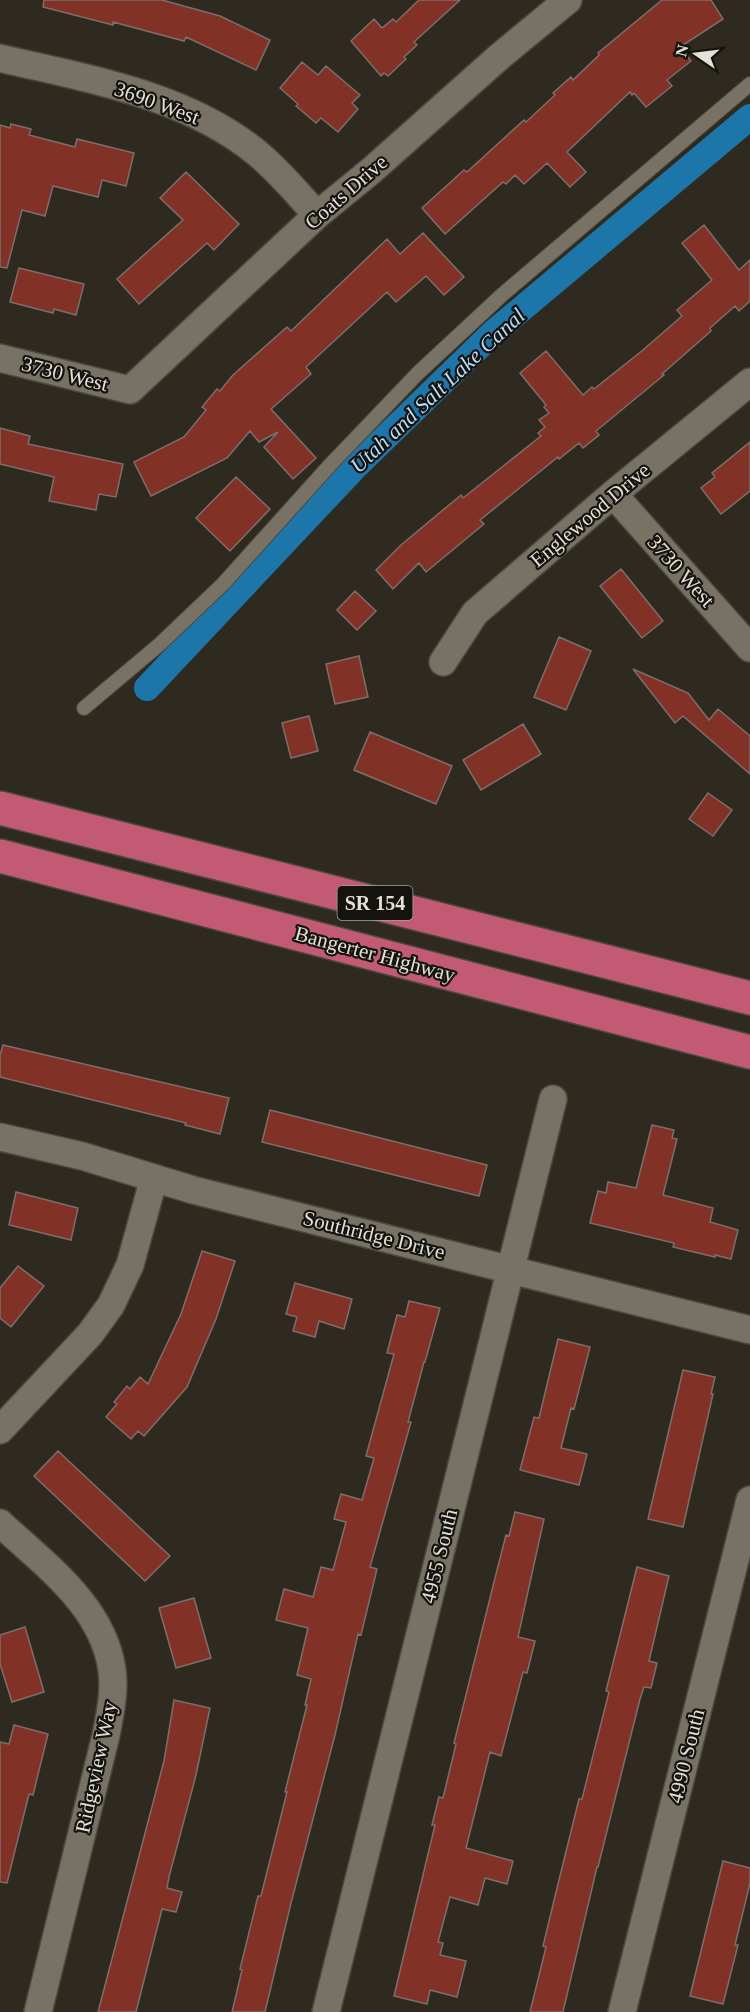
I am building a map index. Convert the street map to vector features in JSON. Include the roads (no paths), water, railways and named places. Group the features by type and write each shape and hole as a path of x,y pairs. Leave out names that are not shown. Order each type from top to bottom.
{"highway":[{"name":"SR 154","path":"0,808 750,998"},
{"name":"Bangerter Highway","path":"1,856 750,1052"}],"street":[{"name":"Coats Drive","path":"130,390 317,216 372,171 499,57 568,0"},
{"name":"3690 West","path":"0,58 168,102 215,125 256,153 317,216"},
{"name":"3730 West","path":"0,358 130,390"},
{"name":"Englewood Drive","path":"443,662 476,614 613,494 750,382"},
{"name":"3730 West","path":"613,494 750,648"},
{"name":"4955 South","path":"326,2012 553,1099"},
{"name":"Southridge Drive","path":"0,1137 82,1156 193,1190 750,1330"},
{"path":"0,1430 90,1334 111,1305 130,1266 154,1178"},
{"name":"4990 South","path":"622,2012 750,1500"},
{"name":"Ridgeview Way","path":"0,1523 78,1596 103,1634 112,1671 112,1702 106,1735 39,2012"}],"lane":[{"path":"84,708 160,644 222,584 418,373 503,294 750,84"}],"waterway":[{"name":"Utah and Salt Lake Canal","path":"147,688 354,468 493,333 750,117"}]}
